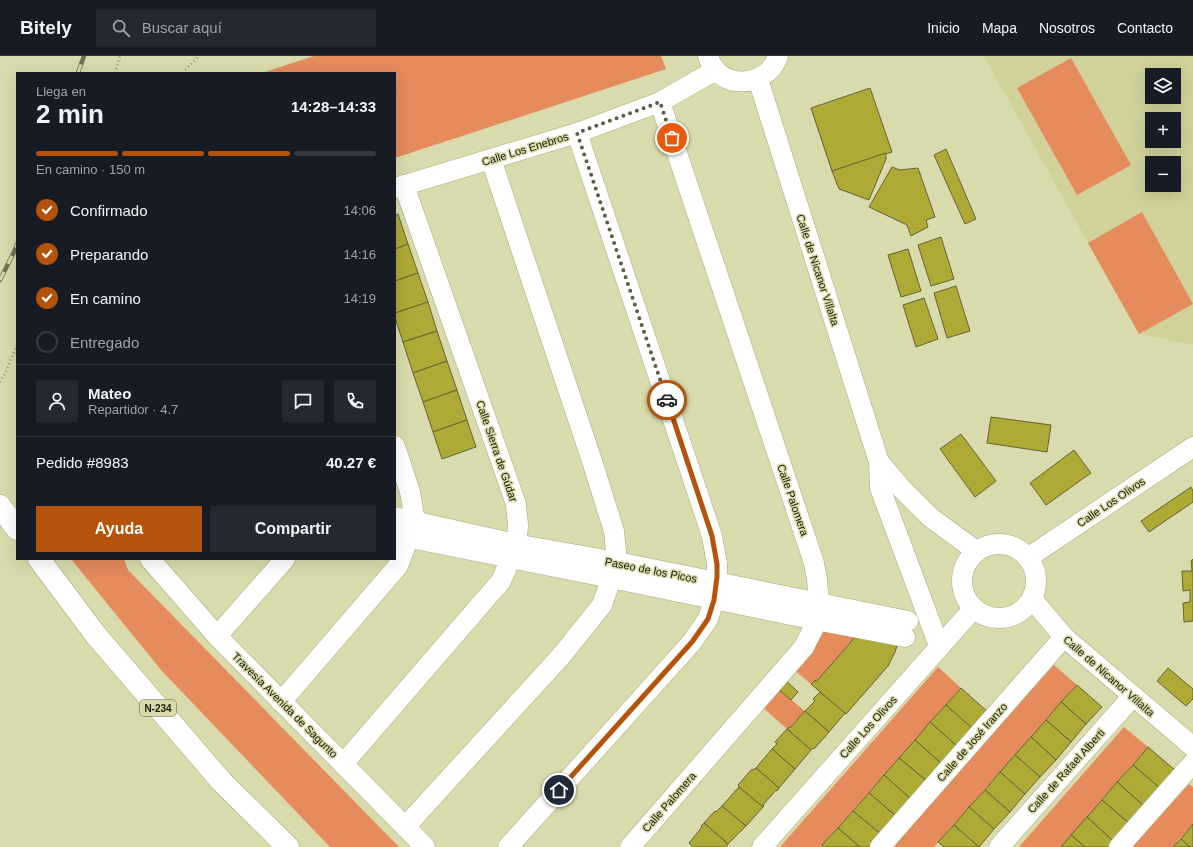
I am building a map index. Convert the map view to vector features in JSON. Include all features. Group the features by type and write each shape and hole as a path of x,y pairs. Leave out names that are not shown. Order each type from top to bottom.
{"highway":[{"path":"0,506 16,528"},
{"name":"N-234","path":"40,560 95,634 222,782 288,847"}],"street":[{"path":"712,63 725,78 737,82 749,82 758,79 769,71 776,63 778,56"},
{"name":"Calle Los Enebros","path":"400,187 577,133 660,102 712,63"},
{"name":"Calle de Nicanor Villalta","path":"758,79 879,462 880,488 939,646"},
{"name":"Calle Palomera","path":"630,847 804,647 815,624 817,612 818,583 814,562 660,102"},
{"path":"508,847 692,642 708,619 715,591 717,564 712,536 577,133"},
{"path":"405,827 562,655 602,605 614,570 614,531 592,461 490,159"},
{"name":"Calle Sierra de Gúdar","path":"343,764 501,581 513,552 518,526 516,504 400,187"},
{"name":"Calle Los Olivos","path":"1029,557 1193,447"},
{"path":"281,702 398,566 406,532 410,492 396,449"},
{"name":"Calle de Nicanor Villalta","path":"879,462 902,489 930,517 976,551"},
{"name":"Paseo de los Picos","path":"396,519 406,532 614,570 907,629"},
{"path":"998,543 1009,544 1020,549 1029,557 1037,578 1036,588 1032,599 1026,608 1005,618 994,618 983,614 974,608 966,598 962,585 963,572 968,561 976,551 986,545 998,543"},
{"name":"Travesía Avenida de Sagunto","path":"151,560 217,636 425,847"},
{"path":"217,636 284,560"},
{"name":"Calle de Nicanor Villalta","path":"1032,599 1064,637 1193,746"},
{"name":"Calle Los Olivos","path":"762,847 974,608"},
{"name":"Calle de José Iranzo","path":"880,847 1064,637"},
{"name":"Calle de Rafael Alberti","path":"999,847 1133,696"},
{"path":"1119,847 1193,763"}],"path":[{"path":"115,72 120,56"},
{"path":"184,72 199,56"},
{"path":"0,382 16,347"}],"shaded area":[{"path":"314,56 661,56 666,69 396,158 396,72 265,72"},
{"path":"984,56 1193,56 1193,345 1139,334"},
{"path":"1071,58 1131,165 1077,195 1017,88"},
{"path":"1142,212 1193,304 1139,334 1088,243"},
{"path":"72,560 124,560 128,570 399,847 330,847 161,670"},
{"path":"823,627 857,635 816,682 814,680 811,684 792,668"},
{"path":"1054,665 1077,685 934,847 890,847"},
{"path":"938,667 961,688 821,847 780,847"},
{"path":"776,687 805,711 790,728 789,727 787,729 760,705"},
{"path":"1124,727 1148,747 1061,847 1019,847"},
{"path":"1189,784 1193,787 1193,824 1173,847 1132,847"}],"building":[{"path":"870,88 892,152 832,171 811,108"},
{"path":"946,149 976,219 965,224 934,155"},
{"path":"886,153 886,159 869,200 839,189 832,171"},
{"path":"892,167 900,170 918,168 935,217 926,220 928,227 911,236 907,225 869,207"},
{"path":"398,214 408,244 396,249 396,215"},
{"path":"941,237 954,279 931,286 918,245"},
{"path":"408,244 418,273 396,281 396,249"},
{"path":"908,249 921,291 901,297 888,255"},
{"path":"418,273 428,302 396,313 396,281"},
{"path":"956,286 970,331 947,338 934,293"},
{"path":"924,298 938,339 916,347 903,305"},
{"path":"428,302 437,331 403,342 396,321 396,313"},
{"path":"437,331 447,361 413,373 403,342"},
{"path":"447,361 457,390 423,402 413,373"},
{"path":"457,390 467,420 433,432 423,402"},
{"path":"991,417 1051,425 1047,452 987,443"},
{"path":"467,420 476,447 442,459 433,432"},
{"path":"961,434 996,481 975,497 940,449"},
{"path":"1074,450 1091,473 1046,505 1030,483"},
{"path":"1191,487 1193,491 1193,502 1149,532 1141,521"},
{"path":"1193,559 1193,621 1184,622 1183,603 1190,602 1190,590 1183,591 1182,571 1192,571 1191,561"},
{"path":"857,635 898,643 888,666 846,714 811,684 815,680 816,682"},
{"path":"1168,668 1193,689 1193,699 1186,706 1157,681"},
{"path":"783,678 798,692 791,700 776,687"},
{"path":"1077,685 1102,707 1086,724 1061,702"},
{"path":"961,688 989,713 974,730 946,705"},
{"path":"820,692 845,713 829,732 805,711 815,701 813,699"},
{"path":"1061,702 1086,724 1071,742 1046,720"},
{"path":"946,705 974,730 958,747 930,722"},
{"path":"805,711 829,732 814,749 813,748 811,750 787,729 789,727 790,728"},
{"path":"1046,720 1071,742 1056,760 1031,737"},
{"path":"930,722 958,747 943,765 915,740"},
{"path":"787,729 811,750 795,769 772,749 777,744 775,742"},
{"path":"1031,737 1056,760 1040,777 1015,755"},
{"path":"915,740 943,765 928,782 899,758"},
{"path":"1148,747 1176,771 1161,789 1133,765"},
{"path":"772,749 795,769 779,788 756,768"},
{"path":"1015,755 1040,777 1025,794 1000,772"},
{"path":"899,758 928,782 912,800 884,775"},
{"path":"1133,765 1161,789 1145,807 1117,782"},
{"path":"756,768 779,788 763,805 763,807 738,785 752,769 753,770"},
{"path":"1000,772 1025,794 1010,812 985,790"},
{"path":"884,775 912,800 897,817 869,793"},
{"path":"1117,782 1145,807 1130,824 1102,800"},
{"path":"739,787 763,807 746,826 722,806"},
{"path":"985,790 1010,812 994,829 969,807"},
{"path":"869,793 897,817 882,835 853,811"},
{"path":"1102,800 1130,824 1114,842 1087,817"},
{"path":"722,806 746,826 728,844 704,823"},
{"path":"969,807 994,829 979,847 954,825"},
{"path":"853,811 882,835 871,847 860,847 838,828"},
{"path":"1087,817 1114,842 1110,847 1085,847 1071,835"},
{"path":"704,823 728,844 726,847 693,847 689,843"},
{"path":"1193,824 1193,847 1190,847 1181,839"},
{"path":"954,825 979,847 944,847 938,842"},
{"path":"838,828 860,847 824,847 822,845"},
{"path":"1071,835 1085,847 1061,847"},
{"path":"1181,839 1190,847 1173,847"}],"railway":[{"path":"78,72 84,56"},
{"path":"0,280 16,247"}],"way so far":[{"path":"667,400 577,133 660,102 672,138"}],"route":[{"path":"559,790 692,642 708,619 714,600 717,564 712,536 667,400"}]}
